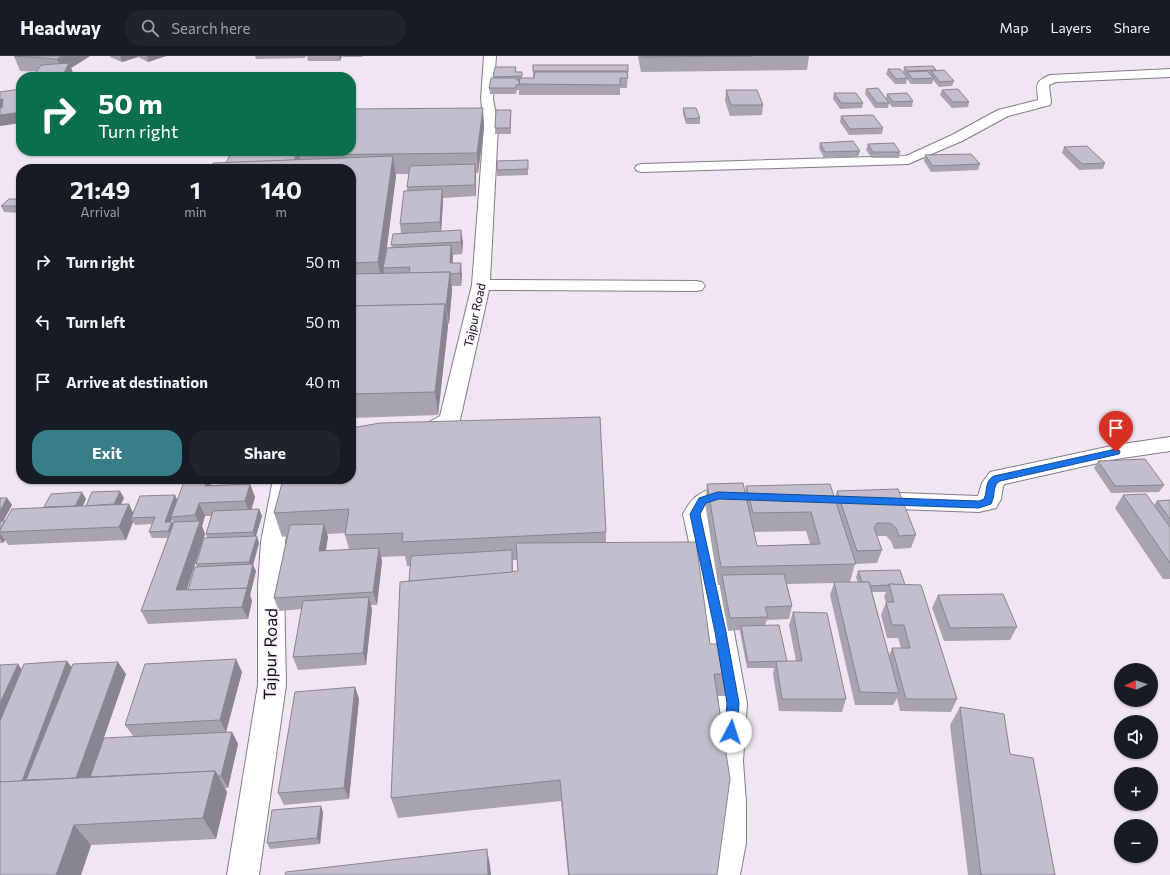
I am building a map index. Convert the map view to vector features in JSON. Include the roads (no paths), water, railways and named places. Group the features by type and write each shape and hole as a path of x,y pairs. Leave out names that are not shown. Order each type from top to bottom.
{"street":[{"name":"Tajpur Road","path":"406,438 422,436 450,420 481,285 491,126 487,99 490,56"},
{"path":"642,168 908,160 957,138 1003,113 1045,102 1043,83 1054,78 1170,73"},
{"path":"481,285 696,286"},
{"path":"853,499 979,504 988,502 990,497 990,488 993,481 998,478 1116,452 1170,444"},
{"name":"Tajpur Road","path":"243,875 272,685 271,586 273,542 283,484"},
{"path":"724,875 730,843 731,803 728,761 733,703 721,632 695,514 703,501 718,495 758,496"}]}
